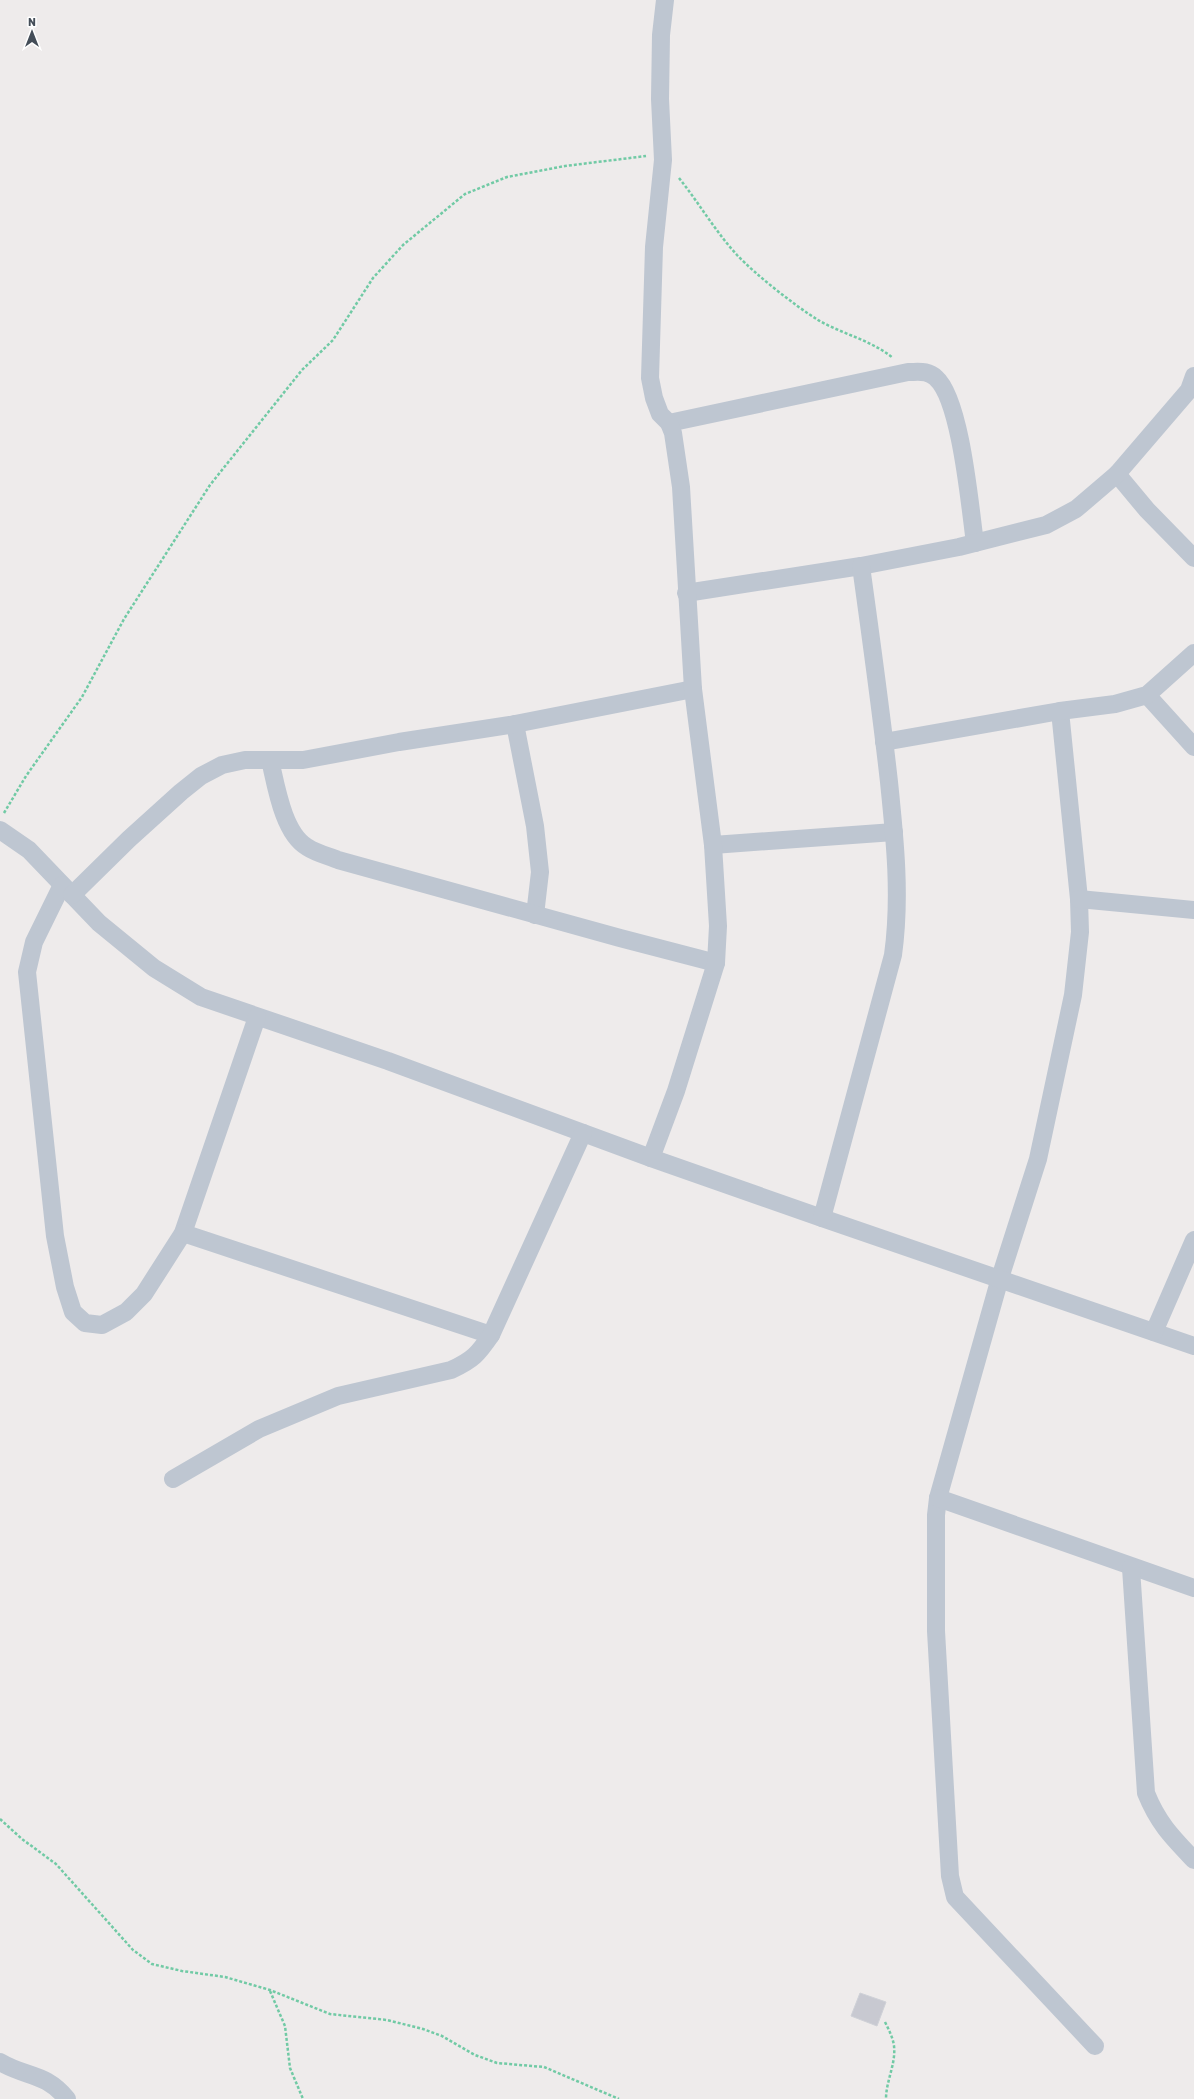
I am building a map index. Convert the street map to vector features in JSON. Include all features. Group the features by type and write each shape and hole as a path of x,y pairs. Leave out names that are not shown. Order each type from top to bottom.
{"street":[{"path":"651,1158 676,1091 716,963 718,926 714,845 693,689 686,593 681,487 674,433 669,423 660,414 654,398 650,378 654,247 662,157 660,99 661,35 665,0"},
{"path":"669,423 908,372 926,372 937,379 946,391 959,434 975,543"},
{"path":"686,593 861,566 975,543 1046,525 1076,509 1117,474 1189,390 1194,376"},
{"path":"1117,474 1147,510 1194,558"},
{"path":"822,1218 893,955 898,921 896,850 884,742 861,566"},
{"path":"884,742 1060,711 1114,704 1147,695 1194,653"},
{"path":"257,1016 183,1233 144,1294 126,1312 102,1325 85,1323 73,1312 65,1287 55,1236 27,972 34,942 67,890 129,839 201,776 222,765 245,760 304,760 399,742 515,724 693,689"},
{"path":"1147,695 1194,747"},
{"path":"1060,711 1079,898 1080,932 1073,995 1038,1159 1000,1278 938,1498 936,1515 936,1631 950,1876 955,1897 1096,2046"},
{"path":"515,724 535,826 540,872 535,915"},
{"path":"270,760 284,814 293,833 306,846 338,860 535,915 716,963"},
{"path":"0,830 29,850 99,923 154,968 201,997 388,1061 651,1158 961,1267 1000,1278 1194,1346"},
{"path":"714,845 894,832"},
{"path":"1079,898 1194,910"},
{"path":"173,1479 258,1429 338,1396 451,1370 468,1362 480,1351 490,1335 582,1133"},
{"path":"183,1233 490,1335"},
{"path":"1154,1332 1194,1240"},
{"path":"938,1498 1131,1568 1194,1588"},
{"path":"1131,1568 1146,1793 1154,1814 1194,1860"},
{"path":"0,2062 8,2067 45,2079 58,2088 67,2099"}],"path":[{"path":"0,819 26,776 82,697 124,619 210,485 302,370 333,340 373,278 403,245 465,194 507,177 565,166 662,157 681,180 710,222 738,256 776,289 818,320 858,337 886,353 908,372"},
{"path":"0,1819 22,1839 56,1864 133,1950 152,1964 182,1971 225,1977 270,1990 330,2014 387,2020 423,2029 442,2036 475,2055 497,2063 544,2066 619,2099"},
{"path":"270,1990 285,2026 290,2068 303,2099"},
{"path":"885,2022 894,2047 894,2060 886,2099"}],"building":[{"path":"860,1993 886,2002 877,2026 851,2016"}]}
